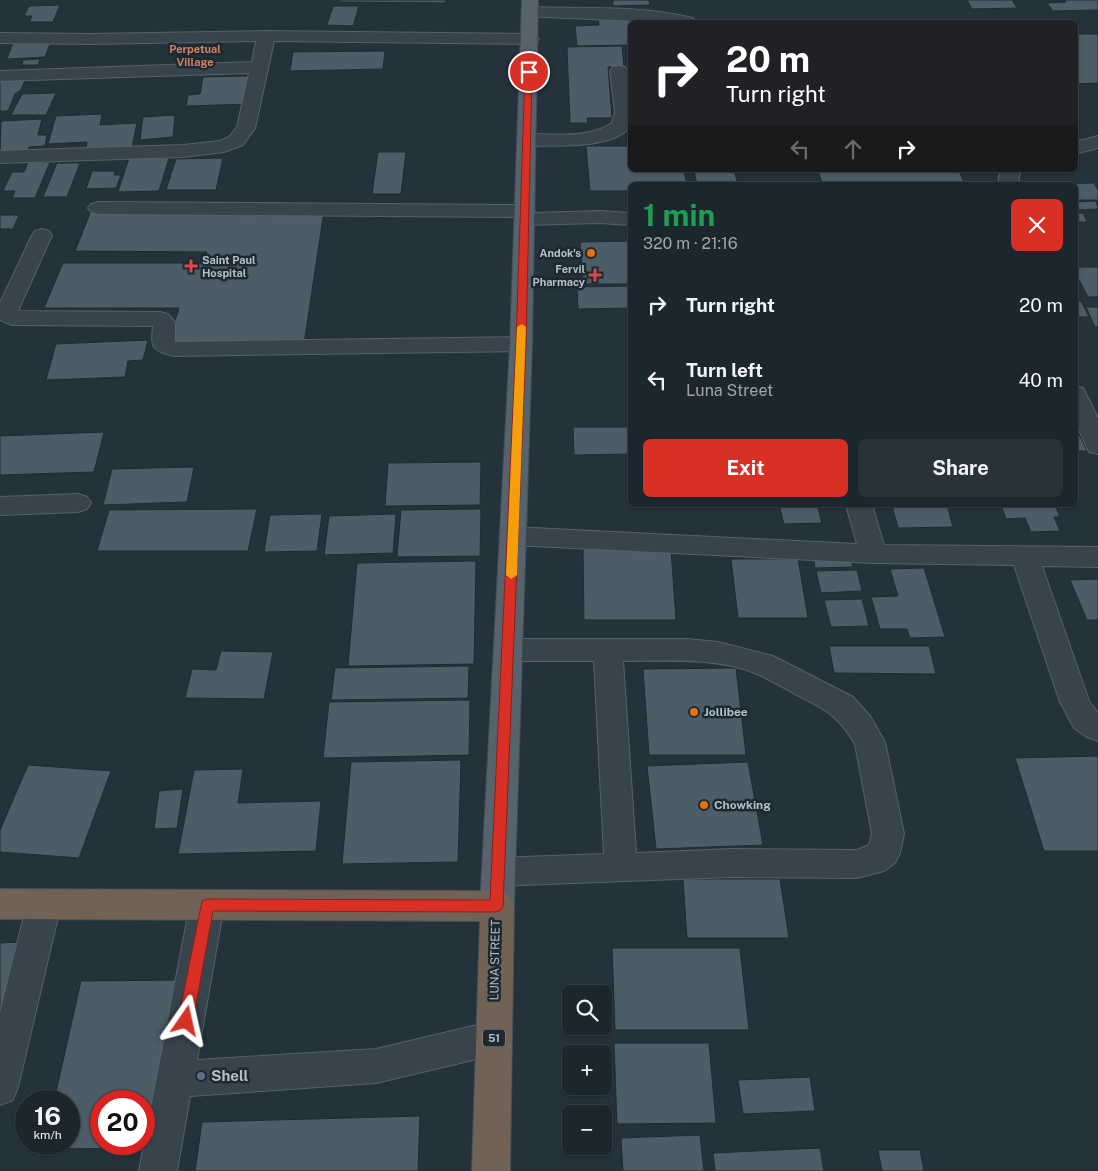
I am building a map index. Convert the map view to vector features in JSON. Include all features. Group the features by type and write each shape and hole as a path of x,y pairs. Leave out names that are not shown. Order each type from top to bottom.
{"highway":[{"path":"0,904 207,905 497,889"},
{"name":"LUNA STREET","path":"490,1171 497,889"}],"main road":[{"name":"LUNA STREET","path":"497,889 521,344 530,6"}],"street":[{"path":"530,6 679,20"},
{"path":"0,157 183,151 224,146 236,140 246,128 266,36"},
{"path":"0,38 91,39 266,36 530,39"},
{"path":"0,76 260,67"},
{"path":"527,140 605,136 619,129 624,119 619,71"},
{"path":"1078,147 1098,142"},
{"path":"525,211 628,200"},
{"path":"98,208 525,211 628,219"},
{"path":"42,235 6,314 12,318 160,319 164,322 163,345 174,348 521,344"},
{"path":"1078,400 1098,446"},
{"path":"0,506 78,504"},
{"path":"860,507 873,554"},
{"path":"513,536 873,554 1098,558"},
{"path":"1025,557 1075,702 1085,720 1098,729"},
{"path":"497,889 621,868 732,863 857,864 872,861 884,853 888,834 870,742 860,724 842,704 763,664 718,653 687,650 508,650"},
{"path":"608,651 621,868"},
{"path":"0,1087 44,904"},
{"path":"158,1171 207,905"},
{"path":"175,1079 376,1066 494,1038"}],"building":[{"path":"340,0 446,0 446,3 339,2"},
{"path":"613,0 649,0 650,5 613,6"},
{"path":"967,0 1012,0 1017,8 972,9"},
{"path":"1064,0 1098,0 1098,10 1053,11 1047,3 1066,2"},
{"path":"60,5 53,22 29,22 32,16 24,16 29,6"},
{"path":"333,6 359,6 353,26 327,25"},
{"path":"598,16 632,16 633,20 628,20 628,45 577,46 575,26 599,25"},
{"path":"1078,34 1098,34 1098,83 1078,84"},
{"path":"52,39 45,57 7,59 14,40"},
{"path":"622,46 624,67 608,67 612,118 587,118 588,123 570,123 567,47"},
{"path":"385,51 383,69 290,71 293,52"},
{"path":"40,59 38,65 22,65 23,60"},
{"path":"248,76 252,104 186,106 188,95 200,94 203,77"},
{"path":"25,80 21,90 15,94 8,111 0,111 0,81"},
{"path":"56,93 46,115 11,115 22,94"},
{"path":"102,114 100,125 137,123 131,151 85,153 87,142 48,144 56,116"},
{"path":"175,115 173,137 140,140 143,117"},
{"path":"42,119 38,135 47,135 45,146 29,147 27,154 0,156 1,121"},
{"path":"586,146 628,146 628,172 684,172 686,182 628,182 628,191 590,191"},
{"path":"378,152 406,152 401,194 372,194"},
{"path":"129,158 169,158 159,191 118,192"},
{"path":"223,158 216,190 166,190 176,159"},
{"path":"28,162 50,162 35,198 12,198 15,191 3,191 12,172 24,172"},
{"path":"57,163 80,163 67,197 43,197"},
{"path":"92,171 115,171 114,175 121,175 116,188 86,189"},
{"path":"694,172 735,172 737,182 696,182"},
{"path":"819,172 960,172 964,182 822,182"},
{"path":"1078,183 1094,183 1098,190 1098,200 1078,200"},
{"path":"1096,201 1098,209 1078,210 1078,202"},
{"path":"91,211 324,211 304,344 168,345 179,308 44,308 63,263 203,263 207,252 75,251"},
{"path":"1078,213 1083,213 1087,222 1078,222"},
{"path":"0,215 19,215 13,229 0,229"},
{"path":"628,241 628,284 583,284 580,242"},
{"path":"1078,267 1098,267 1098,297 1088,297 1078,278"},
{"path":"628,286 628,308 578,309 577,287"},
{"path":"1078,301 1081,301 1089,317 1078,317"},
{"path":"1086,307 1098,307 1098,327 1095,327"},
{"path":"148,340 143,360 128,361 125,377 46,380 56,344"},
{"path":"573,427 628,427 628,454 574,455"},
{"path":"104,432 94,472 0,475 0,436"},
{"path":"1078,436 1080,436 1087,451 1078,451"},
{"path":"481,462 480,505 385,506 388,463"},
{"path":"194,467 187,502 103,505 112,469"},
{"path":"780,507 818,507 822,523 784,524"},
{"path":"893,507 948,507 953,527 898,528"},
{"path":"1002,507 1056,507 1060,517 1054,517 1060,531 1031,532 1025,518 1006,519"},
{"path":"257,509 248,551 97,551 109,510"},
{"path":"481,509 480,556 397,557 401,510"},
{"path":"322,514 317,551 264,552 270,515"},
{"path":"396,514 393,553 324,555 329,516"},
{"path":"583,549 671,549 676,620 584,620"},
{"path":"849,554 853,567 815,568 813,555"},
{"path":"731,559 798,559 808,618 738,618"},
{"path":"476,561 474,664 348,666 357,563"},
{"path":"924,568 945,637 910,638 907,629 880,629 871,597 898,596 890,569"},
{"path":"857,570 862,591 821,593 816,571"},
{"path":"1098,579 1098,620 1087,620 1070,580"},
{"path":"862,599 869,626 831,627 824,600"},
{"path":"829,646 929,646 936,674 834,673"},
{"path":"221,651 273,652 264,699 185,698 192,669 216,670"},
{"path":"469,666 468,698 331,700 335,668"},
{"name":"Jollibee","path":"736,668 746,755 649,755 643,669"},
{"path":"470,700 469,755 323,758 329,702"},
{"path":"1098,756 1098,851 1044,851 1015,758"},
{"path":"461,760 458,862 342,864 351,762"},
{"name":"Chowking","path":"748,762 763,845 656,849 647,766"},
{"path":"28,765 111,771 79,858 0,852 0,830"},
{"path":"243,769 238,803 321,801 316,851 178,854 194,770"},
{"path":"183,789 177,828 154,829 159,791"},
{"path":"683,879 780,879 789,938 687,938"},
{"path":"20,942 0,1016 0,943"},
{"path":"612,948 740,948 749,1030 615,1030"},
{"path":"182,980 155,1131 155,1090 90,1090 90,1149 80,1149 80,1090 56,1090 81,981"},
{"path":"614,1043 709,1043 716,1123 617,1124"},
{"path":"810,1077 815,1111 743,1114 738,1080"},
{"path":"420,1116 418,1171 195,1171 202,1122"},
{"path":"700,1135 704,1171 623,1171 621,1138"},
{"path":"820,1148 824,1171 715,1171 713,1153"},
{"path":"878,1150 920,1150 924,1171 882,1171"}],"slow traffic":[{"path":"511,575 522,327"}],"place":[{"name":"Andok's","path":"591,253"},
{"name":"Saint Paul Hospital","path":"191,266"},
{"name":"Fervil Pharmacy","path":"595,275"},
{"name":"Jollibee","path":"694,712"},
{"name":"Chowking","path":"704,805"},
{"name":"Shell","path":"201,1076"}],"district":[{"name":"Perpetual Village","path":"195,55"}],"route":[{"path":"186,1021 207,905 496,906 521,344 529,72"}]}
